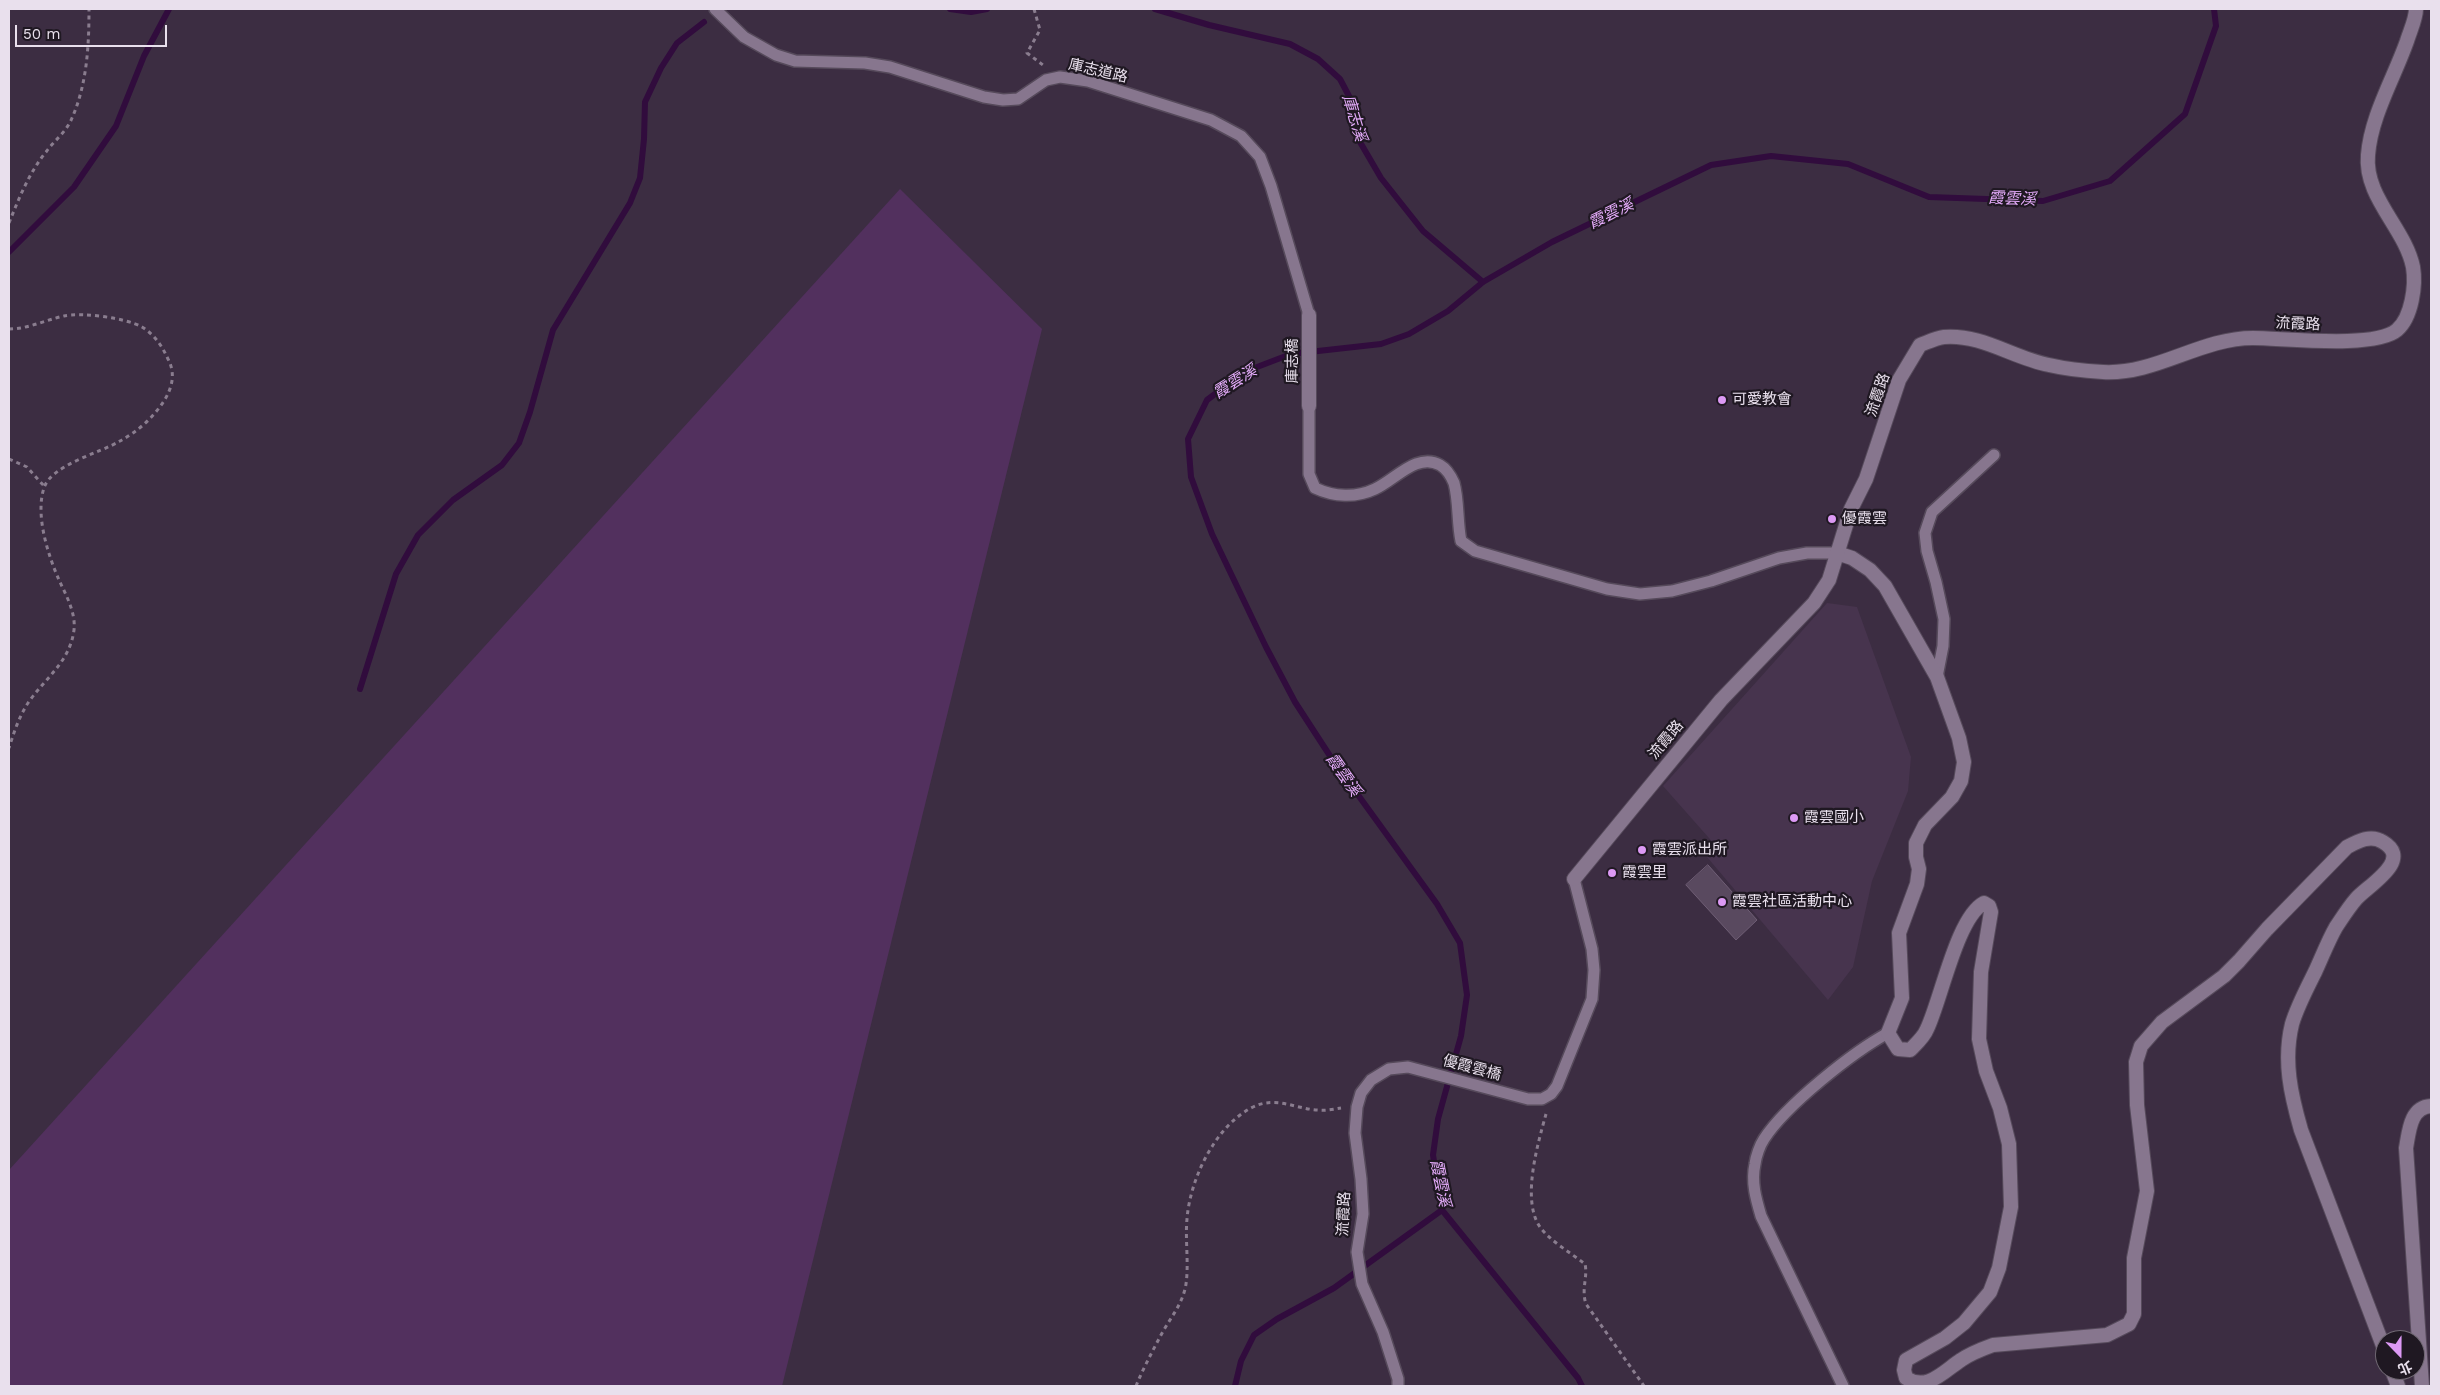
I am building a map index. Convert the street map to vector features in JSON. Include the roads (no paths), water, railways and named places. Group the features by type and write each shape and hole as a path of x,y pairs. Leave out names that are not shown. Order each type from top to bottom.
{"street":[{"name":"流霞路","path":"1574,879 1721,700 1814,603 1829,580 1851,509 1866,479 1899,380 1920,345 1944,337 1981,341 2048,365 2104,372 2151,367 2217,342 2252,338 2307,342 2370,339 2397,330 2411,308 2413,267 2400,235 2373,188 2368,158 2372,130 2398,68 2416,9"},
{"name":"庫志橋","path":"1309,316 1309,406"},
{"path":"1837,553 1852,558 1870,570 1885,586 1936,677 1959,738 1964,762 1961,781 1952,797 1926,825 1916,842 1916,857 1919,869 1917,884 1899,933 1902,998 1888,1033 1898,1049 1910,1050 1927,1030 1960,937 1978,906 1984,903 1989,906 1991,912 1981,972 1979,1040 1986,1071 2000,1108 2010,1144 2011,1208 1999,1268 1990,1292 1964,1323 1945,1338 1906,1360 1904,1370 1906,1378 1914,1383 1923,1384 1933,1380 1975,1351 1993,1345 2089,1337 2113,1332 2129,1324 2134,1314 2134,1258 2147,1191 2137,1105 2136,1062 2141,1046 2162,1022 2234,966 2267,929 2347,847 2360,840 2371,838 2383,841 2391,849 2394,857 2390,868 2357,898 2335,929 2292,1023 2287,1055 2291,1092 2301,1130 2377,1330"},
{"path":"2422,1386 2406,1148 2411,1122 2418,1111 2431,1106"}],"lane":[{"name":"庫志道路","path":"715,9 744,38 776,55 795,61 865,63 890,67 984,97 1003,100 1018,98 1046,80 1060,77 1088,81 1211,120 1240,136 1260,157 1271,186 1309,316"},
{"path":"1309,406 1309,474 1315,488 1329,495 1354,495 1374,489 1416,463 1433,461 1446,469 1454,483 1461,541 1475,551 1607,589 1640,594 1672,590 1711,581 1778,558 1807,553 1837,553"},
{"path":"1936,677 1943,646 1944,619 1927,551 1925,534 1932,512 1994,455"},
{"name":"流霞路","path":"1528,1099 1542,1099 1552,1094 1566,1066 1592,999 1594,970 1592,948 1574,879"},
{"path":"1843,1386 1761,1216 1754,1189 1755,1164 1763,1140 1782,1117 1865,1046 1888,1033"},
{"name":"流霞路","path":"1398,1386 1398,1379 1383,1332 1362,1284 1357,1252 1363,1214 1355,1133 1356,1106 1361,1093 1371,1080 1389,1069 1408,1067"},
{"name":"優霞雲橋","path":"1408,1067 1528,1099"}],"waterway":[{"path":"9,252 74,187 116,126 144,56 169,9"},
{"name":"庫志溪","path":"950,9 971,12 987,9"},
{"name":"庫志溪","path":"1155,9 1209,25 1290,44 1318,59 1340,79 1350,98 1354,127 1360,142 1381,178 1423,231 1483,282"},
{"name":"霞雲溪","path":"1582,1386 1578,1378 1442,1210 1433,1155 1438,1119 1461,1036 1467,995 1460,943 1437,904 1332,759 1295,702 1266,647 1212,534 1191,477 1188,439 1207,400 1244,372 1291,354 1381,344 1409,334 1448,311 1483,282 1552,242 1711,165 1771,156 1848,164 1929,197 2043,201 2110,181 2185,114 2216,26 2214,9"},
{"path":"360,689 396,574 418,535 453,500 502,465 519,443 530,412 553,330 630,203 640,178 645,102 661,68 677,43 704,22"},
{"path":"1235,1386 1241,1361 1254,1335 1277,1319 1334,1288 1442,1210"}],"place":[{"name":"可愛教會","path":"1722,400"},
{"name":"優霞雲","path":"1832,519"},
{"name":"霞雲國小","path":"1794,818"},
{"name":"霞雲派出所","path":"1642,850"},
{"name":"霞雲里","path":"1612,873"},
{"name":"霞雲社區活動中心","path":"1722,902"}]}
